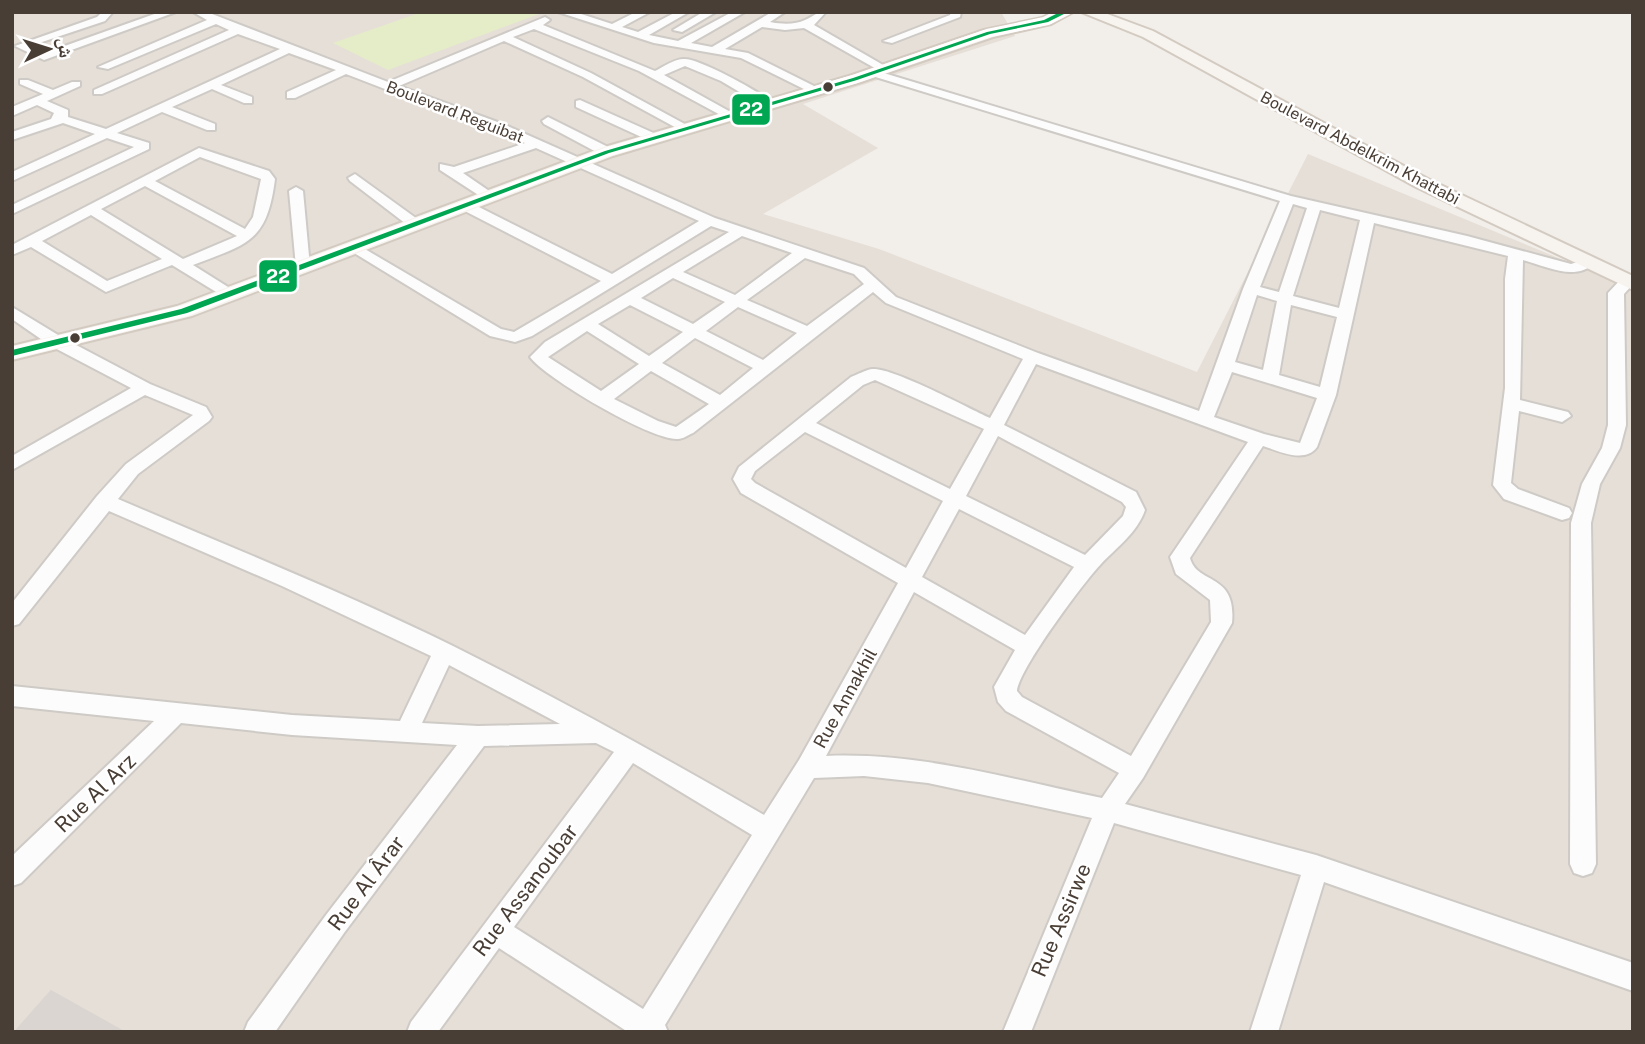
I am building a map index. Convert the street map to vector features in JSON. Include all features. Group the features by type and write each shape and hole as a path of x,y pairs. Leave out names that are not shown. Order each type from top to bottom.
{"street":[{"path":"107,12 102,19 20,46 44,57 171,12"},
{"name":"Boulevard Reguibat","path":"198,12 579,162 710,220"},
{"path":"584,20 600,12"},
{"path":"611,28 645,12"},
{"path":"638,36 684,12"},
{"path":"657,41 711,12"},
{"path":"679,45 740,12"},
{"path":"714,50 780,12"},
{"path":"761,23 780,27 805,24 818,17 821,12"},
{"path":"888,41 940,24 955,17 956,12"},
{"path":"12,353 168,315 231,295 488,195 607,152 879,71 1017,17 1046,21 1066,12"},
{"name":"Boulevard Abdelkrim Khattabi","path":"1088,12 1204,57 1454,183 1631,277"},
{"name":"Boulevard Abdelkrim Khattabi","path":"1127,12 1422,183 1587,263 1631,277"},
{"path":"388,86 566,13 657,41 750,58 814,90"},
{"path":"104,67 216,20"},
{"path":"534,24 656,75 730,115"},
{"path":"805,24 879,71 1035,125 1288,199 1570,268 1576,269 1587,263"},
{"path":"98,92 238,30"},
{"path":"503,37 587,75 686,128"},
{"path":"12,177 289,49"},
{"path":"656,75 685,62 725,79 767,103"},
{"path":"291,95 346,70"},
{"path":"18,84 42,76"},
{"path":"18,84 53,94"},
{"path":"12,112 76,84"},
{"path":"212,85 248,100"},
{"path":"16,213 145,146 56,117 64,113 37,101"},
{"path":"580,104 654,138"},
{"path":"163,108 211,127"},
{"path":"12,136 63,119"},
{"path":"548,121 607,152"},
{"path":"488,195 447,168 534,144"},
{"path":"12,251 202,152 264,174 268,179 263,214 248,236 106,287 32,241"},
{"path":"36,167 69,184"},
{"path":"355,178 415,223"},
{"path":"146,181 248,236"},
{"path":"296,191 303,267"},
{"path":"1203,421 1226,365 1251,289 1288,199"},
{"path":"464,205 611,280"},
{"path":"1270,377 1284,298 1315,205"},
{"path":"91,209 231,295"},
{"path":"353,248 496,333 508,336 526,333 710,220 859,271 891,300 1032,357 1203,421 1259,439 1306,449 1327,395 1367,217"},
{"path":"742,230 537,356 634,417 670,434 682,431 721,403 807,332 875,283"},
{"path":"603,398 652,365 803,252"},
{"path":"1516,253 1513,279 1511,404 1502,485 1511,495 1562,513"},
{"path":"673,273 807,332"},
{"path":"1583,864 1581,523 1591,484 1611,448 1617,425 1616,293 1631,277"},
{"path":"1251,289 1344,314"},
{"path":"631,299 764,367"},
{"path":"12,312 57,342 144,388 202,413 203,417 132,469 20,597 12,618"},
{"path":"587,324 652,365 721,403"},
{"name":"Rue Annakhil","path":"649,1030 807,768 1032,357"},
{"path":"1226,365 1327,395"},
{"path":"1028,647 748,488 743,483 748,467 857,381 874,374 895,380 994,427 1132,500 1135,512 1123,530 1088,565 1028,647 1005,687 1008,698 1026,711 1135,770"},
{"path":"12,464 144,388"},
{"path":"1511,404 1562,416"},
{"path":"802,423 1088,565"},
{"name":"Rue Assirwe","path":"1017,1032 1107,810 1135,770 1221,624 1224,607 1219,594 1184,569 1180,557 1259,439"},
{"path":"104,500 289,580 444,652 630,749 768,831"},
{"path":"406,732 444,652"},
{"path":"12,696 292,725 478,736 595,733"},
{"name":"Rue Al Arz","path":"12,874 178,712"},
{"name":"Rue Al Ârar","path":"258,1032 335,924 478,736"},
{"name":"Rue Assanoubar","path":"421,1032 630,749"},
{"path":"807,768 864,765 929,772 1107,810 1315,867 1633,977"},
{"path":"1264,1032 1315,867"},
{"path":"494,930 649,1030"}],"shaded area":[{"path":"12,12 1001,12 1015,36 803,104 878,148 763,214 879,249 1197,372 1308,154 1633,289 1633,1032 12,1032"}],"green space":[{"path":"422,12 539,14 388,70 333,43"}],"building":[{"path":"51,991 124,1032 15,1032"}],"transit line":[{"name":"22","path":"12,353 184,311 607,152 855,79 989,33 1046,21 1065,12"}]}
